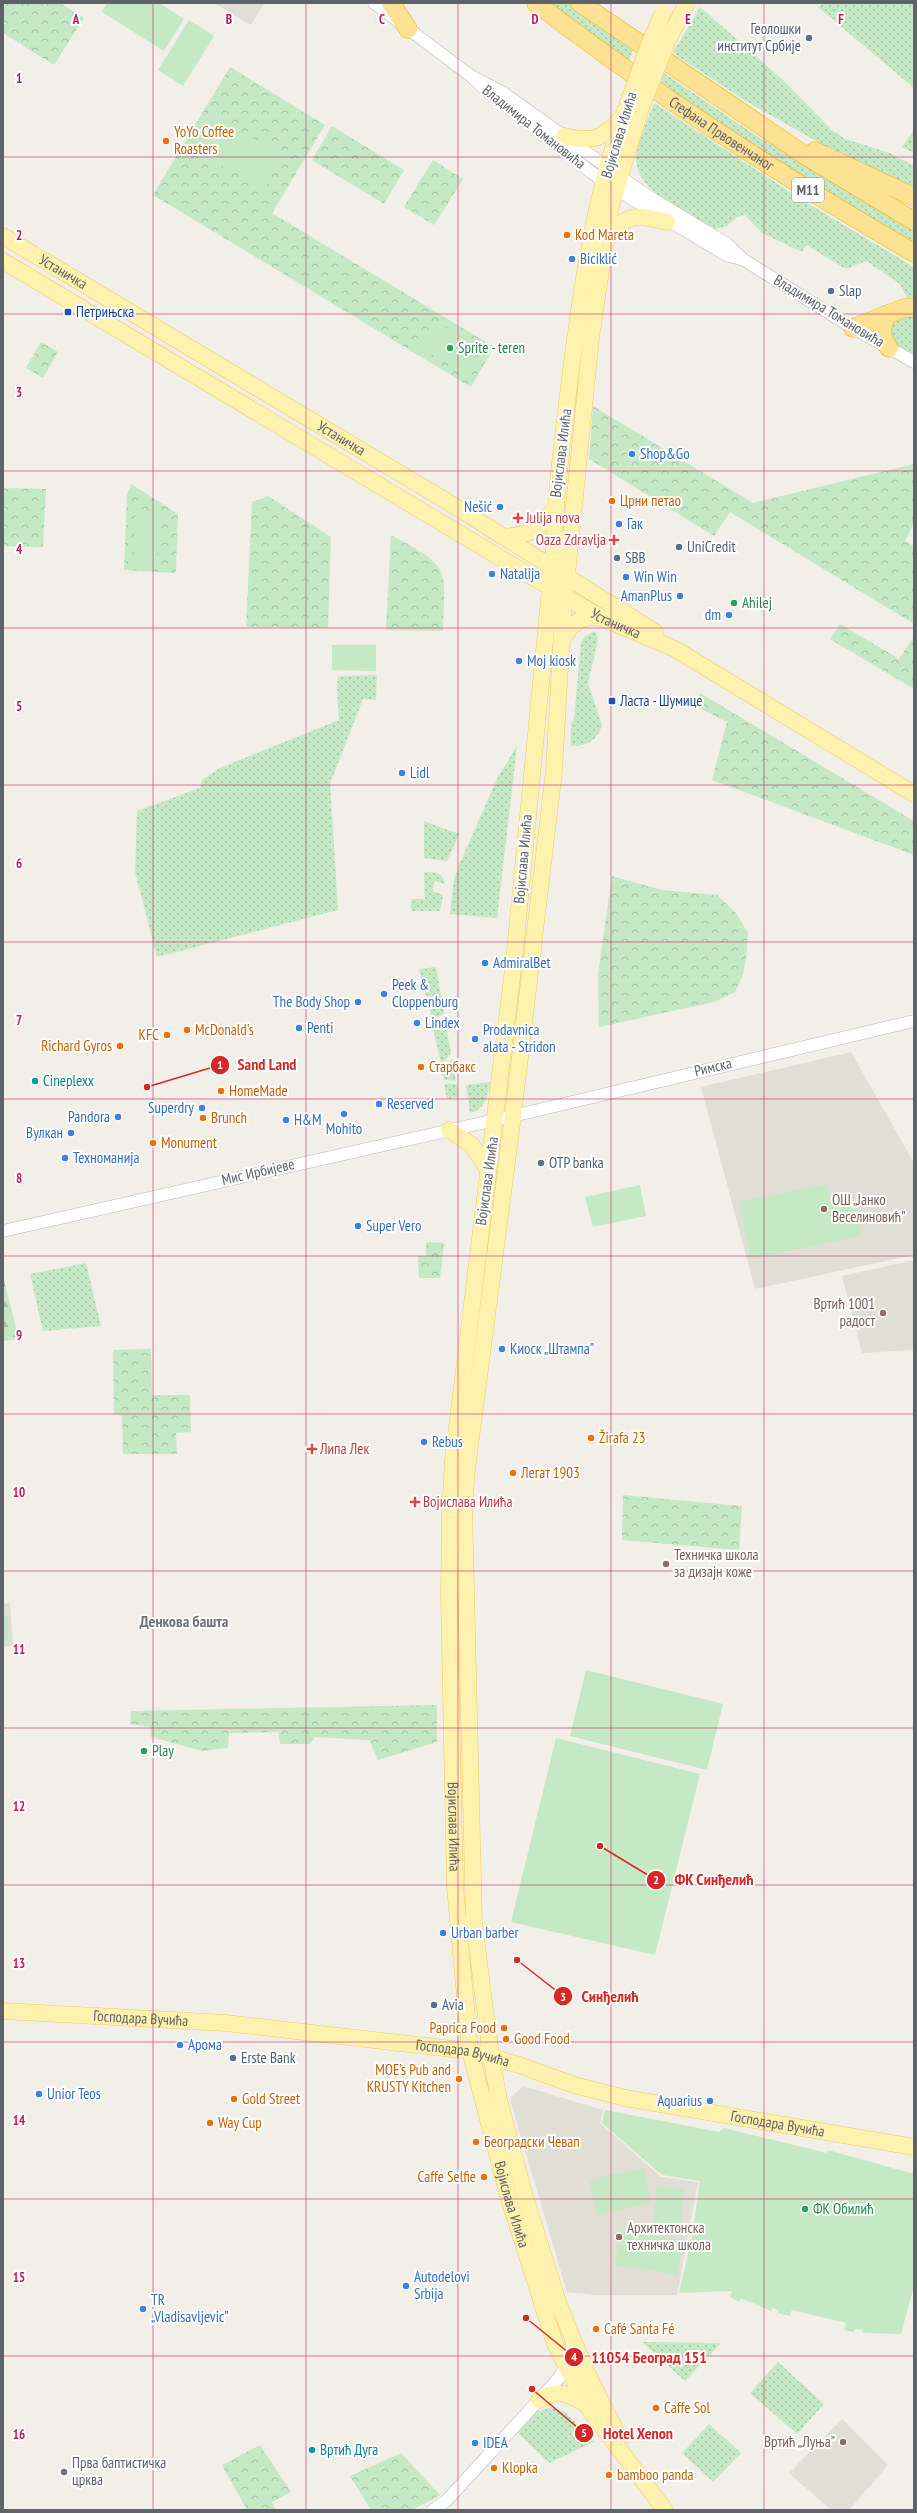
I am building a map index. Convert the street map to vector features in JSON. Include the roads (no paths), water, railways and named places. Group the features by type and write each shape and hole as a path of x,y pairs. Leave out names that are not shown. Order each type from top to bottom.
{"highway":[{"path":"391,3 408,29"},
{"name":"Стефана Првовенчаног","path":"536,3 625,69 703,123 782,174 914,253"},
{"name":"Стефана Првовенчаног","path":"580,3 766,131 914,221"},
{"path":"766,131 831,158 914,197"},
{"path":"853,328 888,314 914,308"},
{"path":"888,314 881,334 889,348"}],"main road":[{"name":"Војислава Илића","path":"666,2510 588,2406 555,2344 508,2199 470,2051 455,1887 450,1513 453,1460 514,961 552,566 555,508 576,328 592,232 612,179 650,42 668,3"},
{"name":"Војислава Илића","path":"631,109 687,3"},
{"path":"564,136 582,140 595,139 610,130 631,109"},
{"name":"Војислава Илића","path":"612,179 588,368 567,577 561,644 556,753 513,1116 467,1469 464,1507 474,1923 491,2056 499,2100 526,2200 559,2305 573,2340 629,2461"},
{"path":"604,246 619,224 631,217 648,216 667,222"},
{"name":"Устаничка","path":"3,236 505,537 656,632 674,649"},
{"name":"Устаничка","path":"3,261 604,619 674,649 914,794"},
{"path":"505,537 522,535 538,529 555,508"},
{"path":"561,644 571,626 578,621 593,617 604,619"},
{"path":"449,1130 466,1139 477,1150 488,1170"},
{"name":"Господара Вучића","path":"3,2011 226,2023 470,2051 491,2056 574,2085 624,2098 914,2147"},
{"path":"539,2400 552,2393 563,2393 588,2406"}],"street":[{"name":"Владимира Томановића","path":"374,3 471,76 492,95 612,179 667,222 728,256 744,260"},
{"name":"Владимира Томановића","path":"471,76 502,92 564,136 612,179 646,195 726,244 744,260 853,328 914,362"},
{"name":"Римска","path":"513,1116 914,1021"},
{"name":"Мис Ирбијеве","path":"3,1230 513,1116"},
{"path":"432,2510 447,2500 539,2400 566,2367 573,2340"}],"place":[{"name":"Геолошки институт Србије","path":"809,38"},
{"name":"YoYo Coffee Roasters","path":"166,141"},
{"name":"Kod Mareta","path":"567,235"},
{"name":"Biciklić","path":"572,259"},
{"name":"Slap","path":"831,291"},
{"name":"Петрињска","path":"68,312"},
{"name":"Sprite - teren","path":"450,348"},
{"name":"Shop&Go","path":"632,454"},
{"name":"Црни петао","path":"612,501"},
{"name":"Nešić","path":"500,507"},
{"name":"Julija nova","path":"518,518"},
{"name":"Гак","path":"619,524"},
{"name":"Oaza Zdravlja","path":"614,540"},
{"name":"UniCredit","path":"679,547"},
{"name":"SBB","path":"617,558"},
{"name":"Natalija","path":"492,574"},
{"name":"Win Win","path":"626,577"},
{"name":"AmanPlus","path":"680,596"},
{"name":"Ahilej","path":"734,603"},
{"name":"dm","path":"729,615"},
{"name":"Moj kiosk","path":"519,661"},
{"name":"Ласта - Шумице","path":"612,701"},
{"name":"Lidl","path":"402,773"},
{"name":"AdmiralBet","path":"485,963"},
{"name":"Peek & Cloppenburg","path":"384,994"},
{"name":"The Body Shop","path":"358,1002"},
{"name":"Lindex","path":"417,1023"},
{"name":"Penti","path":"299,1028"},
{"name":"McDonald's","path":"187,1030"},
{"name":"KFC","path":"167,1035"},
{"name":"Prodavnica alata - Stridon","path":"475,1039"},
{"name":"Richard Gyros","path":"120,1046"},
{"name":"Старбакс","path":"421,1067"},
{"name":"Cineplexx","path":"35,1081"},
{"name":"Sand Land","path":"147,1087"},
{"name":"HomeMade","path":"221,1091"},
{"name":"Reserved","path":"379,1104"},
{"name":"Superdry","path":"202,1108"},
{"name":"Mohito","path":"344,1114"},
{"name":"Pandora","path":"118,1117"},
{"name":"Brunch","path":"203,1118"},
{"name":"H&M","path":"286,1120"},
{"name":"Вулкан","path":"71,1133"},
{"name":"Monument","path":"153,1143"},
{"name":"Техноманија","path":"65,1158"},
{"name":"OTP banka","path":"541,1163"},
{"name":"ОШ „Јанко Веселиновић”","path":"824,1209"},
{"name":"Super Vero","path":"358,1226"},
{"name":"Вртић 1001 радост","path":"883,1313"},
{"name":"Киоск „Штампа”","path":"502,1349"},
{"name":"Žirafa 23","path":"591,1438"},
{"name":"Rebus","path":"424,1442"},
{"name":"Липа Лек","path":"312,1449"},
{"name":"Легат 1903","path":"513,1473"},
{"name":"Војислава Илића","path":"415,1502"},
{"name":"Техничка школа за дизајн коже","path":"666,1564"},
{"name":"Play","path":"144,1751"},
{"name":"ФК Синђелић","path":"600,1846"},
{"name":"Urban barber","path":"443,1933"},
{"name":"Синђелић","path":"517,1960"},
{"name":"Avia","path":"434,2005"},
{"name":"Paprica Food","path":"504,2028"},
{"name":"Good Food","path":"506,2039"},
{"name":"Арома","path":"180,2045"},
{"name":"Erste Bank","path":"233,2058"},
{"name":"MOE’s Pub and KRUSTY Kitchen","path":"459,2079"},
{"name":"Unior Teos","path":"39,2094"},
{"name":"Gold Street","path":"234,2099"},
{"name":"Aquarius","path":"710,2101"},
{"name":"Way Cup","path":"210,2123"},
{"name":"Београдски Чевап","path":"476,2142"},
{"name":"Caffe Selfie","path":"484,2177"},
{"name":"ФК Обилић","path":"805,2209"},
{"name":"Архитектонска техничка школа","path":"619,2237"},
{"name":"Autodelovi Srbija","path":"406,2286"},
{"name":"TR „Vladisavljevic”","path":"143,2309"},
{"name":"11054 Београд 151","path":"526,2318"},
{"name":"Café Santa Fé","path":"596,2329"},
{"name":"Hotel Xenon","path":"532,2389"},
{"name":"Caffe Sol","path":"656,2408"},
{"name":"Вртић „Луња”","path":"843,2442"},
{"name":"IDEA","path":"475,2443"},
{"name":"Вртић Дуга","path":"312,2450"},
{"name":"Klopka","path":"494,2468"},
{"name":"Прва баптистичка црква","path":"64,2472"},
{"name":"bamboo panda","path":"609,2475"}],"district":[{"name":"Денкова башта","path":"184,1621"}]}
